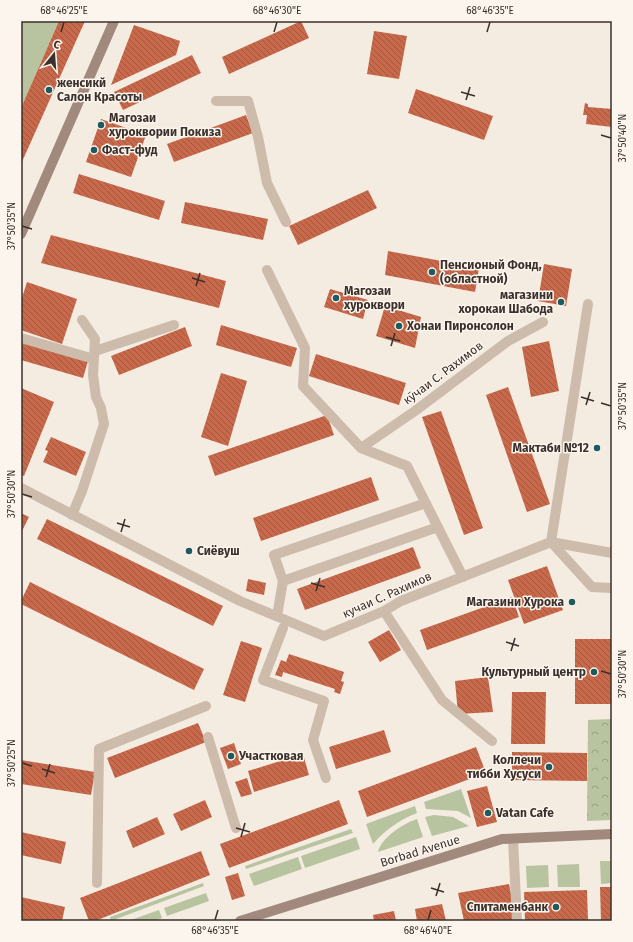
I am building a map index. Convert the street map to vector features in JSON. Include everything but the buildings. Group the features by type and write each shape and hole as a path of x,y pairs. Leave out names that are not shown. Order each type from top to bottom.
{"street":[{"path":"21,234 114,21"},
{"path":"216,101 248,101 258,137 266,183 286,222"},
{"path":"267,270 305,348 303,386 361,448 407,466 463,577"},
{"path":"551,542 588,304"},
{"path":"72,515 82,492 104,424 101,408 96,397 93,375 95,339 82,320"},
{"name":"кӯчаи С. Рахимов","path":"361,448 415,411 508,341 543,322"},
{"path":"21,338 94,355 174,325"},
{"name":"кучаи С. Рахимов","path":"21,488 240,601 324,636 384,611 401,601 551,542"},
{"path":"277,616 283,581 274,555 426,503"},
{"path":"283,581 438,527"},
{"path":"551,542 612,553"},
{"path":"551,542 592,587 612,588"},
{"path":"384,611 442,700 492,741"},
{"path":"283,628 263,680 324,702 313,740 326,778"},
{"path":"97,883 99,749 206,706"},
{"path":"208,737 236,828"},
{"name":"Borbad Avenue","path":"240,921 502,840 612,834"},
{"path":"513,839 517,921"}],"green space":[{"path":"21,21 59,21 21,108"},
{"path":"612,719 612,820 587,821 588,720"},
{"path":"461,789 471,818 458,811 426,809 424,802"},
{"path":"415,806 417,813 393,826 382,834 373,844 366,824"},
{"path":"434,815 453,817 469,826 432,836 425,817"},
{"path":"417,819 423,837 378,852 388,836 406,824"},
{"path":"351,829 353,833 246,869 245,866"},
{"path":"356,837 360,849 305,868 301,856"},
{"path":"298,857 302,869 254,886 249,874"},
{"path":"600,861 612,861 612,883 601,884"},
{"path":"579,864 580,887 558,887 557,865"},
{"path":"548,865 549,887 527,888 526,866"},
{"path":"203,883 204,886 111,921 110,917"},
{"path":"206,893 209,901 167,916 164,908"},
{"path":"159,910 162,918 154,921 128,921"}],"place":[{"name":"женсикй Салон Красоты","path":"49,90"},
{"name":"Магозаи хуроквории Покиза","path":"101,125"},
{"name":"Фаст-фуд","path":"94,150"},
{"name":"Пенсионый Фонд, (областной)","path":"432,272"},
{"name":"Магозаи хуроквори","path":"336,298"},
{"name":"магазини хорокаи Шабода","path":"561,302"},
{"name":"Хонаи Пиронсолон","path":"399,326"},
{"name":"Мактаби №12","path":"597,448"},
{"name":"Сиёвуш","path":"189,551"},
{"name":"Магазини Хурока","path":"572,602"},
{"name":"Культурный центр","path":"594,672"},
{"name":"Участковая","path":"231,756"},
{"name":"Коллечи тибби Хусуси","path":"549,767"},
{"name":"Vatan Cafe","path":"488,813"},
{"name":"Спитаменбанк","path":"556,907"}]}
